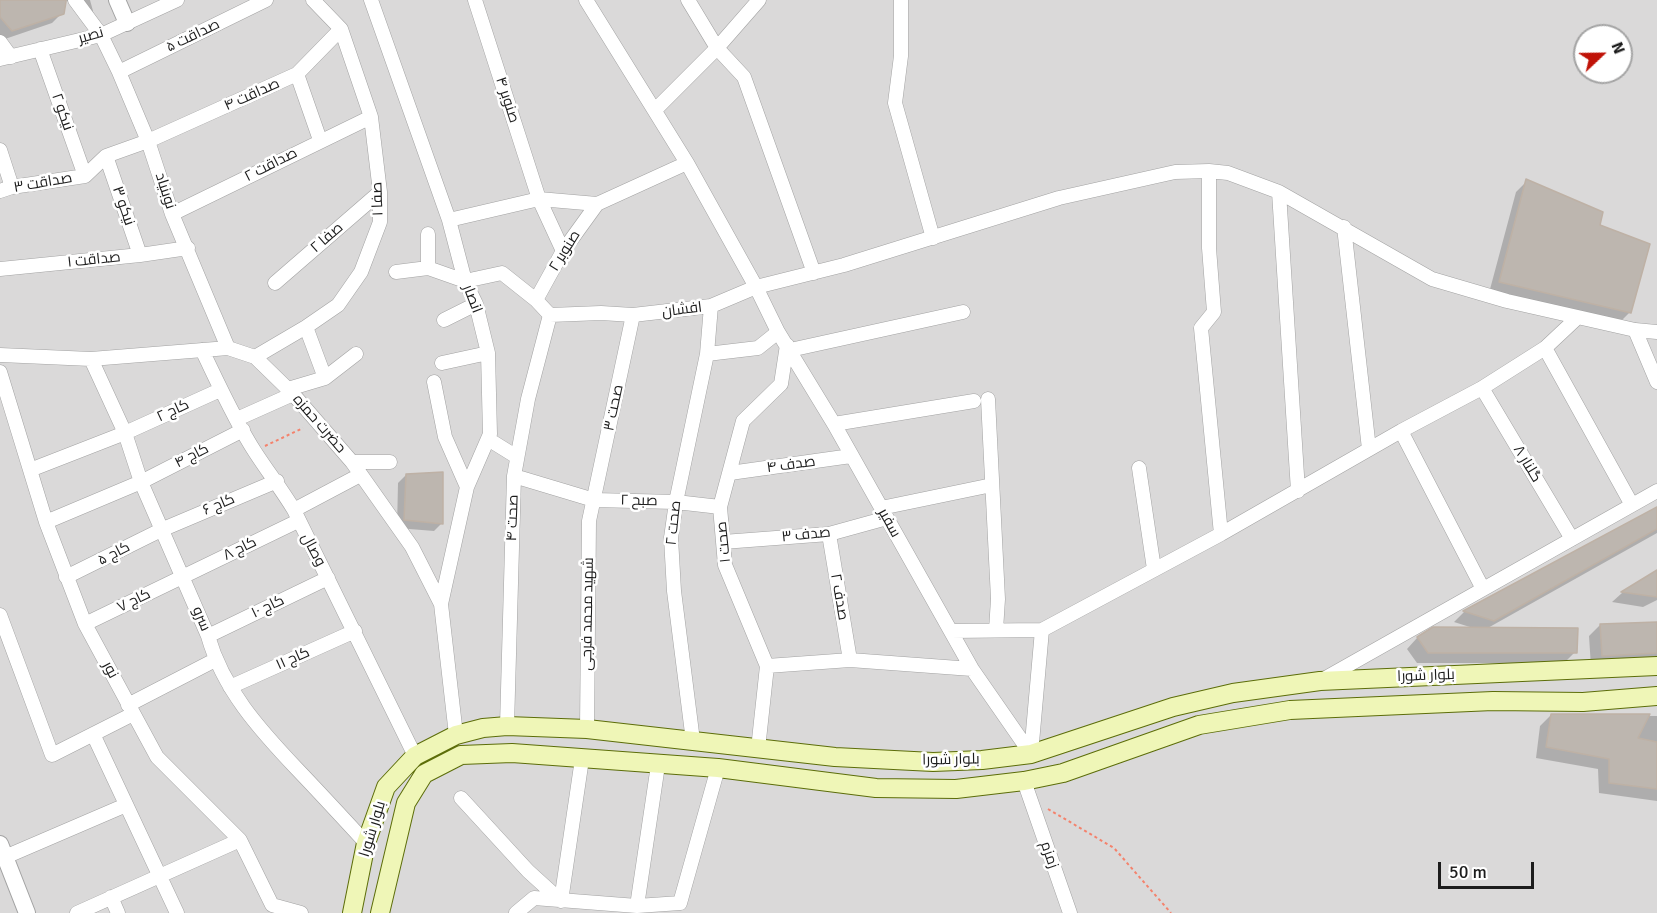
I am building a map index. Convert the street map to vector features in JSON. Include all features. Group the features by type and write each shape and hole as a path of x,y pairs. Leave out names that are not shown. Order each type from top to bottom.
{"main road":[{"name":"بلوار شورا","path":"352,913 366,843 387,787 415,756 456,735 483,728 507,726 586,729 835,757 933,762 982,760 1031,754 1183,705 1233,693 1320,681 1657,666"},
{"path":"1583,702 1587,669"},
{"name":"بلوار شورا","path":"380,913 406,803 424,774 461,755 512,753 718,768 876,788 1027,788 1199,725 1290,710 1493,701 1583,702 1657,696"},
{"path":"746,772 758,749"}],"street":[{"name":"نوبنیاد","path":"75,0 102,35 119,72 148,141 172,214 228,348"},
{"path":"117,0 127,22"},
{"name":"نصیر","path":"6,58 102,35 177,0"},
{"name":"صداقت ۵","path":"119,72 266,0"},
{"name":"صفا ۱","path":"255,357 338,305 361,272 380,222 380,192 371,117 341,29 314,0"},
{"name":"انصار","path":"371,0 449,220 465,281 476,304 488,353 490,434 467,487 441,604"},
{"name":"صنوبر ۴","path":"475,0 539,199 563,251"},
{"name":"سفیر","path":"586,0 687,163 756,287 778,332 834,424 972,669 1031,754"},
{"path":"688,0 717,48 744,77 814,273"},
{"path":"655,110 717,48 759,0"},
{"path":"901,0 901,56 895,103 933,238"},
{"name":"صداقت ۴","path":"148,141 297,74 341,29"},
{"path":"0,42 6,58"},
{"name":"نیکو ۲","path":"40,49 85,176"},
{"path":"297,74 320,141"},
{"name":"صداقت ۲","path":"172,214 371,117"},
{"name":"صداقت ۳","path":"6,189 85,176 106,156 148,141"},
{"path":"0,150 6,189"},
{"name":"نیکو ۳","path":"106,156 140,255"},
{"path":"449,220 539,199 597,204 687,163"},
{"path":"1209,171 1209,248 1214,312 1201,328 1221,534"},
{"name":"افشان","path":"550,315 601,313 633,315 711,306 756,287 814,273 1069,196 1175,172 1209,171 1228,173 1279,192 1344,227 1431,279 1577,318 1598,320 1635,330 1657,332"},
{"name":"صفا ۲","path":"275,283 380,192"},
{"path":"1279,192 1298,491"},
{"name":"صنوبر ۲","path":"536,300 563,251 597,204"},
{"path":"1344,227 1370,449"},
{"path":"428,234 428,268"},
{"name":"صداقت ۱","path":"0,269 188,248"},
{"path":"396,272 428,268 465,281 502,273 536,300 550,315"},
{"path":"444,320 476,304"},
{"name":"صحت ۲","path":"693,741 674,591 670,538 707,354 711,306"},
{"path":"788,348 963,312"},
{"name":"صحت ۴","path":"507,726 514,476 528,399 550,315"},
{"name":"صحت ۳","path":"594,500 633,315"},
{"path":"951,631 1042,630 1221,534 1401,431 1482,388 1545,348 1577,318"},
{"path":"306,327 324,378"},
{"path":"1635,330 1657,382"},
{"path":"707,354 758,348 778,332"},
{"name":"حضرت حمزه","path":"0,355 91,359 228,348 255,357 291,391 352,462 412,547 441,604 456,735"},
{"name":"صحت ۱","path":"758,749 767,666 725,565 720,507 743,421 781,384 788,348"},
{"path":"1545,348 1632,505"},
{"name":"وصال","path":"202,350 220,390 255,452 277,481 296,516 415,756"},
{"path":"442,363 488,353"},
{"name":"کاج ۴","path":"46,522 141,482 291,391 324,378 356,354"},
{"name":"سرو","path":"91,359 125,433 141,482 208,636 215,660 230,687 254,723 366,843"},
{"name":"نور","path":"0,372 46,522 66,578 85,624 157,757 240,840 272,905 301,913"},
{"path":"434,382 445,437 467,487"},
{"name":"گلنار ۸","path":"1482,388 1572,539"},
{"name":"کاج ۲","path":"30,470 125,433 220,390"},
{"path":"834,424 981,400 992,485 998,599 996,630"},
{"path":"1401,431 1484,589"},
{"path":"488,439 518,457"},
{"name":"صدف ۴","path":"730,473 851,456"},
{"path":"352,462 390,462"},
{"path":"1140,468 1154,569"},
{"name":"کاج ۸","path":"183,577 296,516 360,474"},
{"name":"صبح ۲","path":"514,476 594,500 676,502 720,507"},
{"name":"کاج ۶","path":"161,530 277,481"},
{"name":"صدف ۳","path":"723,542 828,534 884,513 992,485"},
{"path":"1320,681 1657,491"},
{"name":"شهید محمد فرجی","path":"586,729 589,521 594,500"},
{"name":"کاج ۵","path":"66,578 161,530"},
{"name":"صدف ۲","path":"828,534 850,660"},
{"name":"کاج ۷","path":"85,624 183,577"},
{"name":"کاج ۱۰","path":"208,636 328,578"},
{"path":"0,615 52,755 93,734 215,660"},
{"path":"1031,754 1042,630"},
{"name":"کاج ۱۱","path":"230,687 355,631"},
{"path":"767,666 850,660 972,669"},
{"path":"93,734 177,913"},
{"path":"561,901 582,759"},
{"path":"638,906 658,765"},
{"path":"516,913 534,898 638,906 680,903 718,768"},
{"name":"زمزم","path":"1027,788 1070,913"},
{"path":"461,798 528,871 561,901"},
{"path":"27,913 3,851 126,805"},
{"path":"76,913 240,840"},
{"path":"111,897 118,913"}],"path":[{"path":"255,452 317,421"},
{"path":"1027,788 1040,804 1114,848 1171,913"}],"shaded area":[{"path":"0,0 1657,0 1657,913 0,913"}],"building":[{"path":"0,0 66,0 66,2 64,14 12,31 0,17"},
{"path":"1526,179 1603,212 1600,225 1650,244 1631,313 1499,282"},
{"path":"443,472 443,524 404,520 406,474"},
{"path":"1657,507 1657,529 1494,621 1463,611"},
{"path":"1657,570 1657,597 1621,592"},
{"path":"1657,622 1657,653 1602,656 1600,624"},
{"path":"1433,627 1578,628 1577,653 1428,653 1417,637"},
{"path":"1551,714 1650,714 1638,738 1657,742 1657,789 1609,783 1609,759 1546,747"}]}
